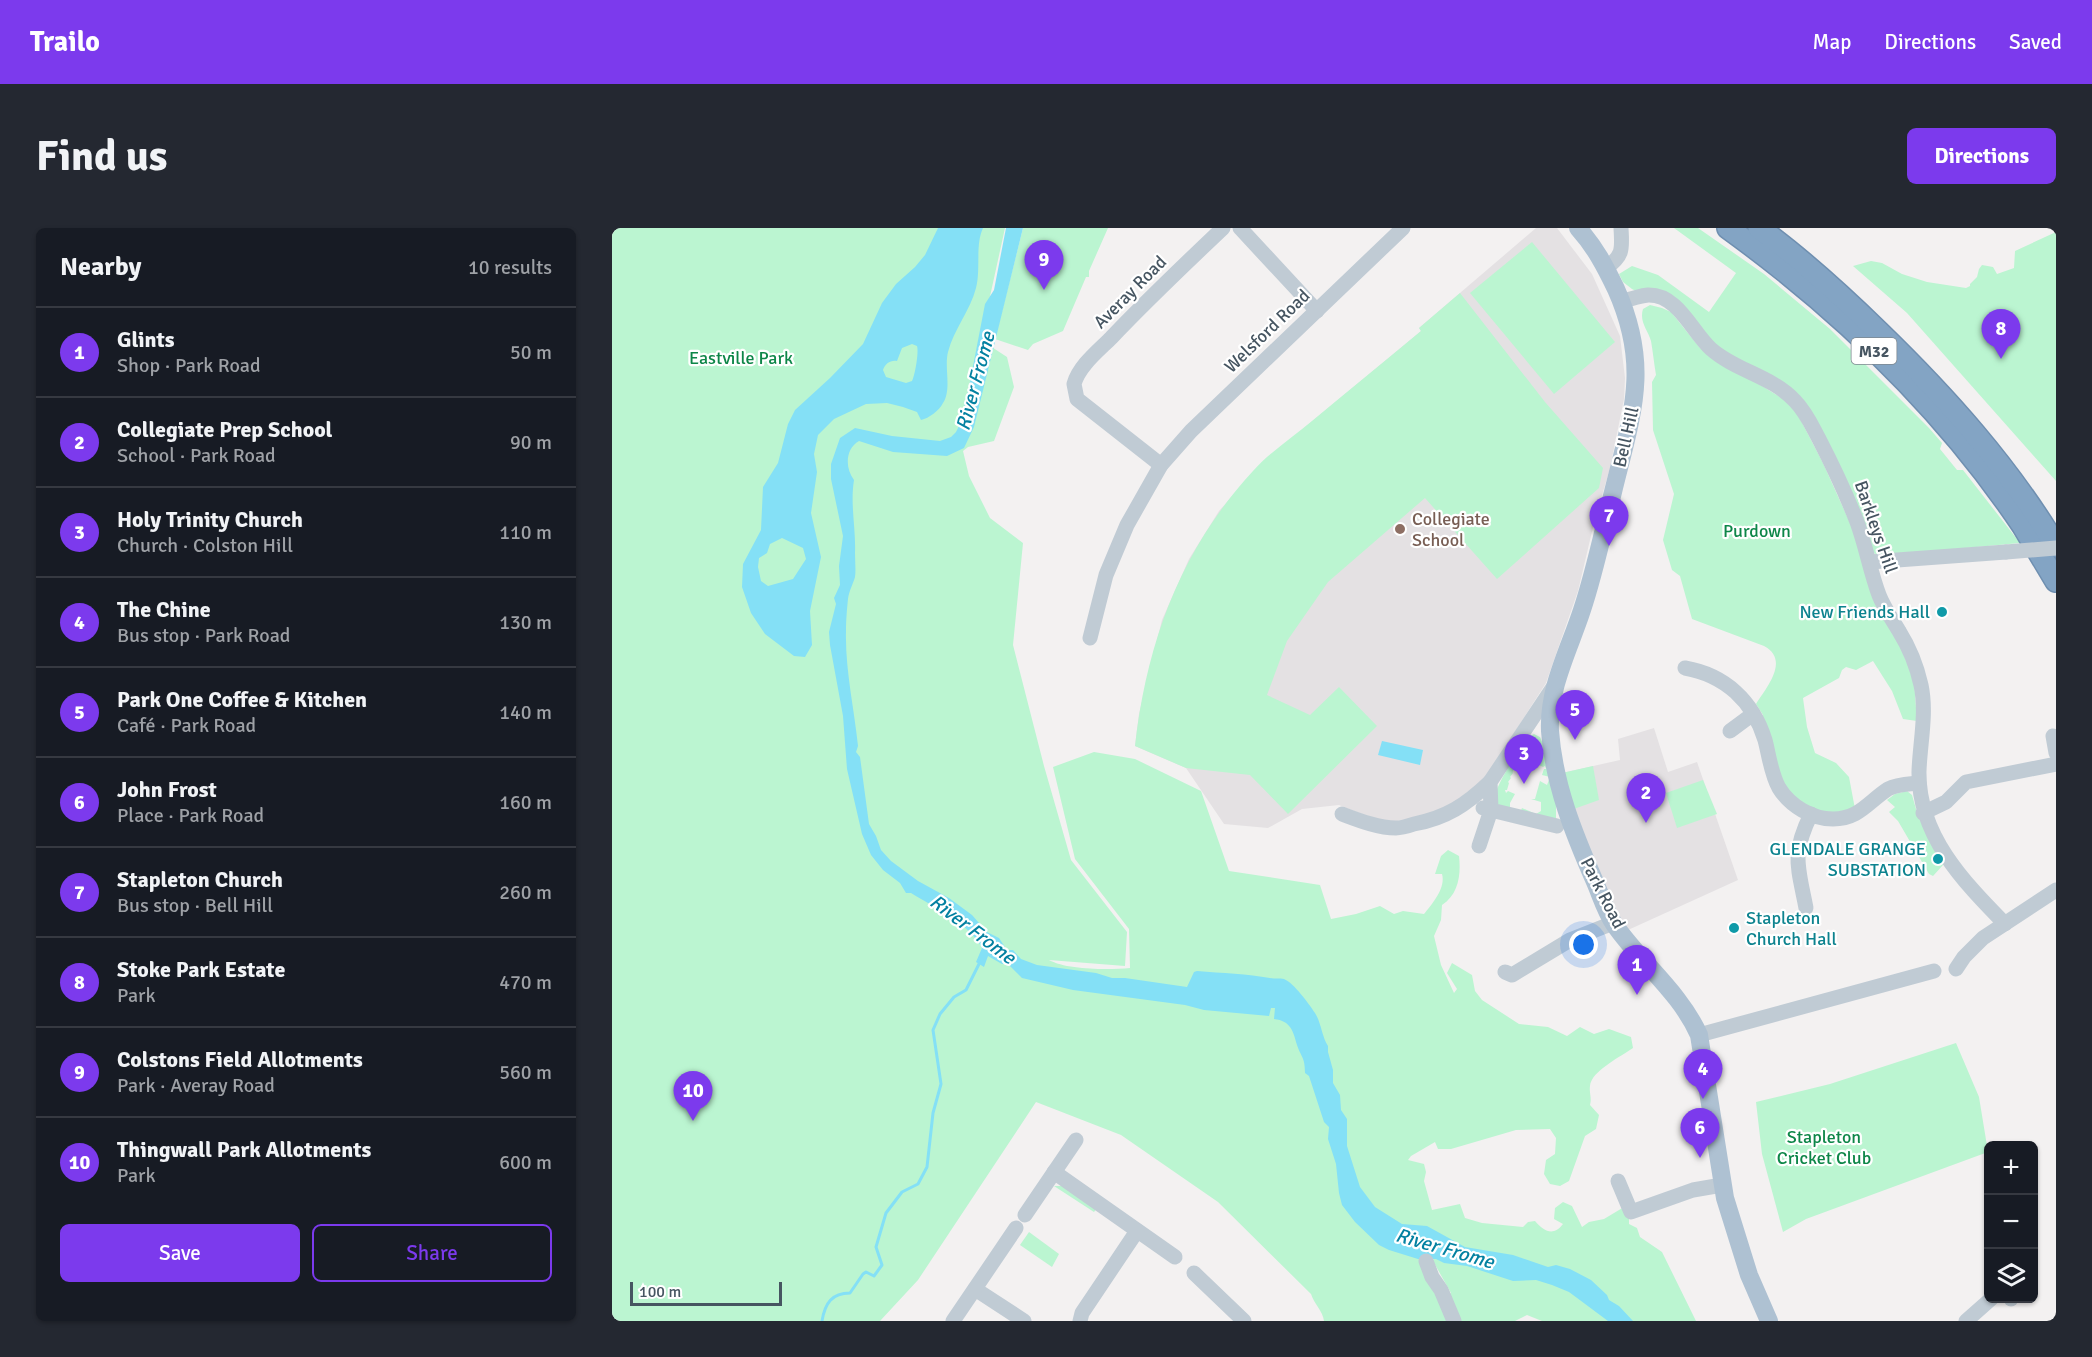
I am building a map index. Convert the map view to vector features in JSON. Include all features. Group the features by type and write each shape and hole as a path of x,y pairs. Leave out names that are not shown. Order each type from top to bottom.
{"highway":[{"name":"M32","path":"1728,228 1769,257 1819,299 1918,395 1966,450 2000,494 2023,526 2056,581"},
{"name":"M32","path":"1759,228 1828,283 1929,381 1987,448 2037,514 2056,547"}],"main road":[{"name":"Bell Hill","path":"1551,722 1554,686 1592,581 1634,409 1637,370 1629,320 1593,244 1578,228"},
{"name":"Park Road","path":"1551,722 1553,753 1568,819 1613,923 1686,1012 1699,1035 1722,1185 1749,1275 1769,1321"}],"street":[{"name":"Averay Road","path":"1161,465 1077,399 1074,389 1075,379 1149,298 1223,228"},
{"path":"1240,228 1317,311"},
{"name":"Welsford Road","path":"1090,638 1106,575 1116,547 1161,465 1191,431 1403,228"},
{"path":"1606,268 1618,259 1621,251 1617,244 1621,228"},
{"name":"Barkleys Hill","path":"1621,302 1648,295 1658,296 1669,302 1717,354 1778,386 1798,404 1812,425 1842,487 1870,562 1880,598 1909,649 1921,682 1924,720 1920,745 1919,783 1923,813 1938,843 1971,890 2005,924"},
{"path":"1870,562 2056,547"},
{"path":"1682,669 1710,674 1727,684 1746,702 1764,738 1779,788 1790,801 1811,814 1829,819 1847,817 1866,808 1890,788 1919,783"},
{"path":"1342,814 1396,828 1439,819 1466,804 1490,782 1554,686"},
{"path":"1730,731 1754,714"},
{"path":"1527,725 1538,721 1551,722"},
{"path":"2053,736 2056,753"},
{"path":"1923,813 1943,804 1968,781 2056,764"},
{"path":"1479,846 1491,810 1490,782"},
{"path":"1466,804 1557,826"},
{"path":"1805,908 1797,855 1801,836 1811,814"},
{"path":"1958,959 1983,938 2056,890"},
{"path":"1505,972 1512,975 1570,940 1613,923"},
{"path":"1699,1035 1934,971"},
{"path":"1025,1215 1076,1140"},
{"path":"1054,1173 1175,1257"},
{"path":"1618,1181 1631,1212 1693,1190 1722,1185"},
{"path":"953,1321 1016,1228"},
{"path":"1080,1321 1082,1312 1137,1231"},
{"path":"1426,1261 1454,1321"},
{"path":"1194,1273 1244,1321"},
{"path":"975,1289 1024,1321"},
{"path":"1966,1321 1987,1303"}],"shaded area":[{"name":"Collegiate School","path":"1536,228 1557,228 1592,274 1620,336 1625,378 1624,399 1610,468 1578,591 1546,683 1485,779 1437,815 1385,823 1339,805 1302,809 1268,828 1224,824 1186,768 1135,746 1139,714 1162,620 1189,559 1219,511 1262,463 1421,331 1419,328"},
{"path":"1654,728 1668,772 1697,762 1738,880 1628,930 1619,923 1575,832 1562,773 1620,760 1618,739"}],"green space":[{"name":"Eastville Park","path":"612,228 1005,228 980,342 984,342 1007,357 1014,387 994,441 968,447 963,451 969,476 990,518 1023,543 1013,645 1071,860 1127,932 1125,966 1049,960 1066,966 1100,969 1130,968 1129,929 1075,859 1053,767 1094,752 1135,759 1201,791 1229,871 1320,885 1331,919 1380,906 1394,914 1403,911 1424,914 1438,895 1442,885 1442,874 1435,874 1441,856 1448,850 1459,856 1458,883 1452,895 1442,905 1441,920 1434,936 1441,965 1454,993 1457,989 1447,973 1452,963 1472,975 1475,991 1482,1000 1519,1024 1548,1027 1567,1036 1580,1027 1594,1034 1609,1029 1631,1037 1633,1048 1601,1069 1592,1080 1590,1105 1599,1115 1596,1129 1585,1136 1569,1181 1560,1186 1550,1184 1544,1174 1546,1160 1555,1154 1556,1138 1550,1129 1516,1130 1451,1149 1438,1149 1435,1142 1408,1160 1424,1164 1426,1172 1424,1181 1432,1210 1460,1204 1465,1218 1482,1223 1523,1227 1528,1222 1535,1221 1545,1230 1552,1231 1563,1224 1554,1219 1555,1208 1563,1202 1572,1206 1582,1227 1589,1222 1604,1219 1624,1207 1629,1215 1629,1224 1637,1228 1640,1237 1662,1252 1696,1321 1542,1321 1527,1315 1515,1321 1324,1321 1311,1294 1218,1202 1121,1135 1036,1102 918,1280 880,1321 612,1321","holes":["1421,1257 1434,1257 1433,1261 1451,1293 1439,1298"]},
{"path":"1023,228 1108,228 1089,271 1089,277 1086,277 1063,331 1033,344 1028,350 995,339"},
{"path":"1674,228 1698,228 1764,274 1830,329 1929,428 1942,443 1940,449 1957,470 1963,470 2020,543 1879,556 1872,552 1811,415 1718,349 1696,323 1623,282 1619,274 1632,266 1658,275 1709,312 1736,273"},
{"path":"2056,232 2056,481 1907,313 1853,266 1871,261 1882,263 1902,274 1927,282 1966,288 1977,277 1982,265 1993,267 1997,274 2014,268 2015,251"},
{"path":"1532,242 1615,342 1554,394 1470,293"},
{"path":"1460,293 1545,402 1603,468 1599,488 1497,579 1425,498 1328,582 1287,641 1267,695 1310,715 1339,687 1377,726 1288,814 1250,775 1186,768 1135,746 1148,670 1172,598 1206,532 1228,501 1267,457 1421,331 1419,328"},
{"name":"Purdown","path":"1650,305 1671,312 1700,348 1785,400 1797,413 1850,523 1914,680 1917,721 1903,719 1892,691 1873,661 1856,670 1846,667 1839,678 1803,698 1807,727 1815,753 1836,763 1849,777 1855,809 1840,813 1811,810 1785,789 1761,717 1763,715 1756,704 1774,674 1776,666 1772,652 1764,646 1692,619 1680,576 1672,570 1663,540 1674,494 1653,430 1652,382 1656,375 1651,341 1642,318 1643,309"},
{"path":"1534,734 1540,737 1544,746 1556,804 1556,819 1520,813 1522,808 1536,814 1541,811 1541,802 1531,799 1535,799 1540,781 1547,785 1550,777 1542,775 1546,769 1545,766 1537,764 1540,755 1534,755 1531,752 1528,753 1527,760 1516,758 1513,773 1507,790 1505,790 1506,793 1508,791 1515,794 1510,803 1510,809 1492,805 1498,786 1508,769 1530,736"},
{"path":"1593,766 1599,800 1571,810 1562,773"},
{"path":"1703,780 1717,814 1677,828 1666,793"},
{"path":"1907,791 1912,795 1918,816 1940,855 1936,858 1939,861 1943,858 1943,865 1933,876 1929,874 1898,821 1889,812 1895,807 1887,800 1895,794"},
{"name":"Stapleton Cricket Club","path":"1956,1043 1979,1097 1986,1141 1984,1141 1984,1153 1806,1219 1783,1232 1762,1154 1756,1102 1830,1084"},
{"path":"1054,1186 1064,1186 1098,1207 1094,1212"},
{"path":"1029,1232 1059,1254 1052,1267 1020,1245"}],"water":[{"path":"938,228 983,228 979,242 976,288 948,352 946,397 939,409 921,420 917,412 903,407 887,403 866,404 834,419 818,435 814,454 817,472 811,513 821,557 810,611 812,645 805,657 794,656 765,634 751,613 742,587 743,564 761,530 763,487 778,463 788,424 795,410 863,344 882,303 896,284 925,255","holes":["912,344 917,346 912,381 906,383 886,377 883,370 885,366 897,361 902,348","782,538 803,548 806,559 793,579 768,586 761,581 759,558 767,553 770,544"]},
{"name":"River Frome","path":"1006,228 1023,228 974,427 964,448 947,456 893,452 859,441 854,444 849,454 849,470 854,480 855,577 848,603 847,660 858,746 856,752 860,757 869,824 881,850 891,861 918,881 949,898 972,915 987,932 999,938 1007,950 1013,950 1021,959 1037,965 1096,973 1112,978 1187,987 1194,972 1197,971 1288,981 1305,999 1319,1021 1328,1046 1333,1083 1340,1095 1341,1110 1347,1119 1347,1146 1360,1187 1375,1207 1402,1224 1427,1226 1465,1247 1513,1255 1548,1267 1556,1265 1570,1269 1591,1280 1633,1321 1608,1321 1569,1292 1536,1280 1513,1281 1467,1266 1444,1263 1436,1259 1418,1259 1379,1245 1355,1222 1342,1205 1336,1164 1328,1139 1329,1127 1324,1122 1309,1076 1305,1073 1304,1060 1292,1031 1288,1024 1274,1019 1275,1008 1271,1008 1269,1016 1204,1010 1185,1005 1073,990 1022,978 1008,964 1002,964 988,956 984,967 976,962 982,948 969,931 940,910 911,893 906,893 900,883 883,870 871,855 862,834 847,769 843,716 830,645 829,632 836,604 834,598 840,585 839,566 843,536 831,479 831,464 840,438 855,428 892,436 940,441 951,437 956,432 969,387 985,304 994,290"},
{"path":"1382,741 1423,750 1420,765 1378,755"}],"waterway":[{"path":"822,1321 830,1300 838,1295 850,1293 863,1274 866,1272 874,1276 882,1265 876,1247 886,1213 902,1192 918,1184 927,1167 933,1113 941,1084 933,1030 940,1014 954,997 966,990 980,962"}],"place":[{"name":"Colstons Field Allotments","path":"1044,290"},
{"name":"Stoke Park Estate","path":"2001,359"},
{"name":"Collegiate School","path":"1400,529"},
{"name":"Stapleton Church","path":"1609,546"},
{"name":"New Friends Hall","path":"1942,612"},
{"name":"Park One Coffee & Kitchen","path":"1575,740"},
{"name":"Holy Trinity Church","path":"1524,784"},
{"name":"Collegiate Prep School","path":"1646,823"},
{"name":"GLENDALE GRANGE SUBSTATION","path":"1938,859"},
{"name":"Stapleton Church Hall","path":"1734,928"},
{"name":"Glints","path":"1637,995"},
{"name":"The Chine","path":"1703,1099"},
{"name":"Thingwall Park Allotments","path":"693,1121"},
{"name":"John Frost","path":"1700,1158"}]}
